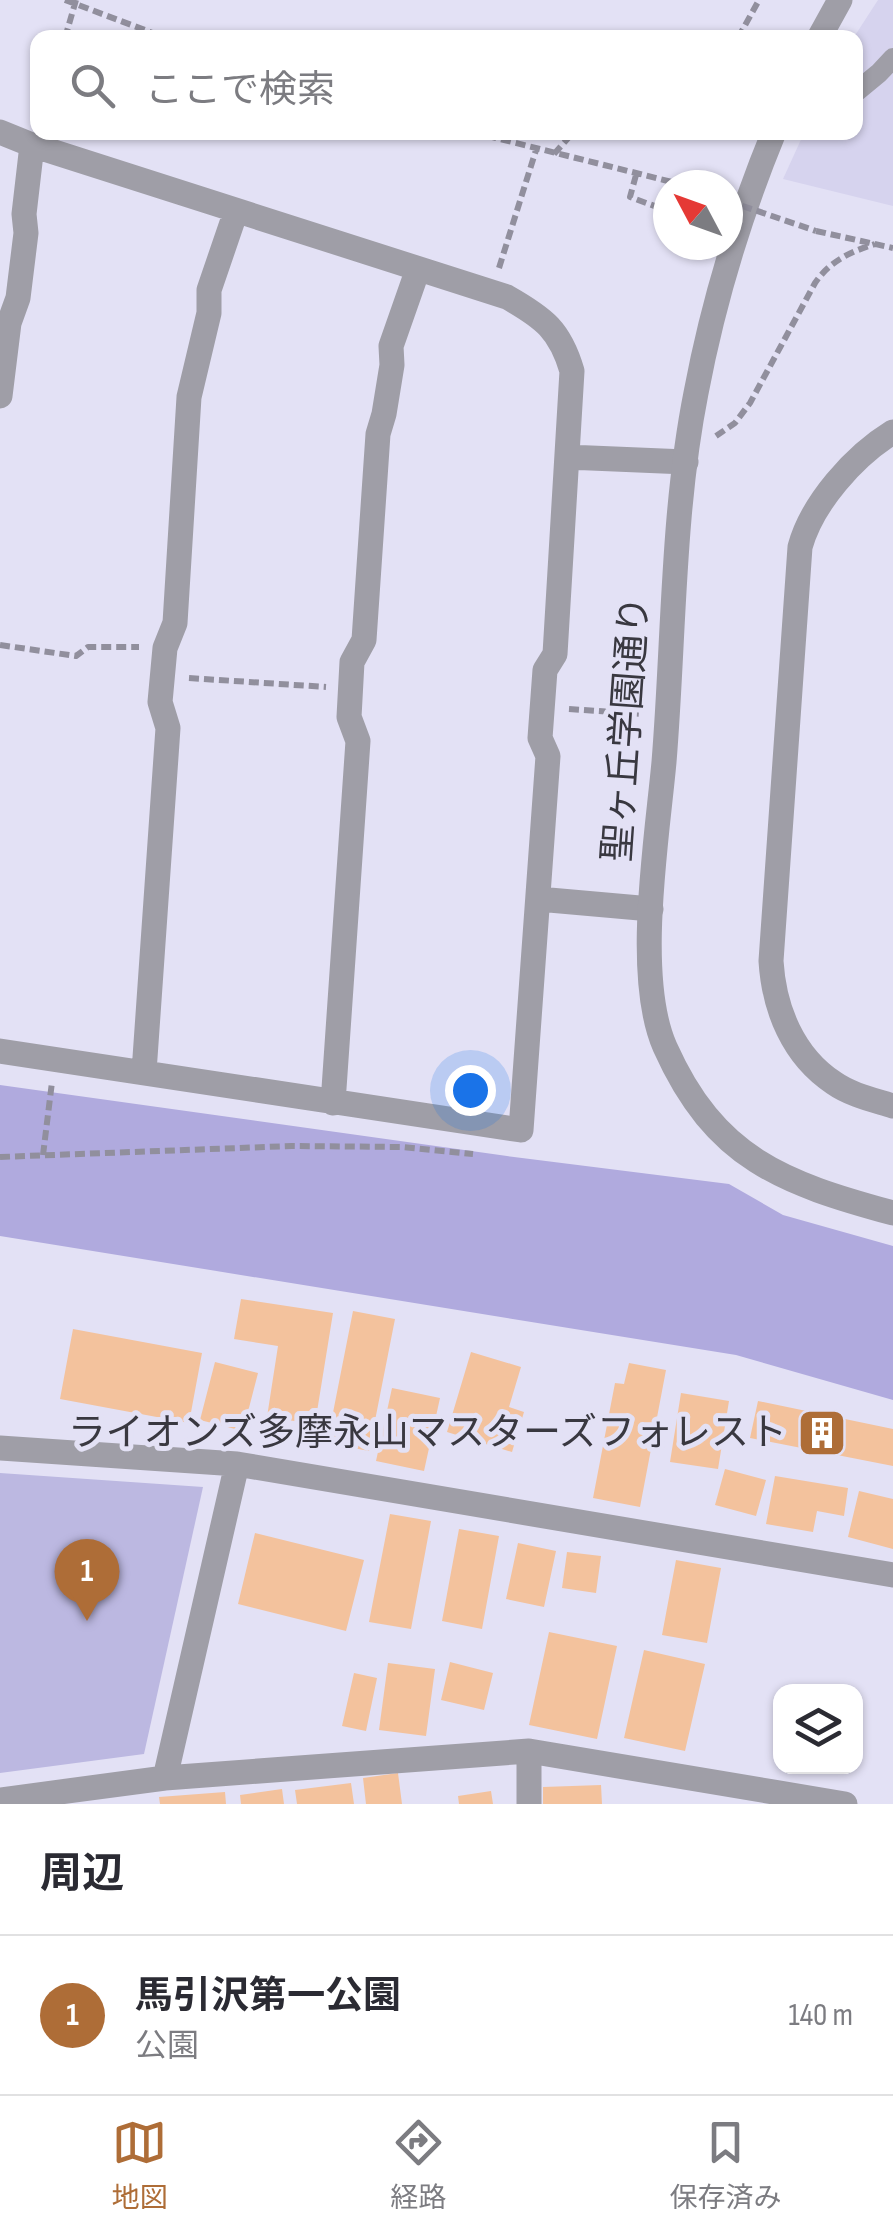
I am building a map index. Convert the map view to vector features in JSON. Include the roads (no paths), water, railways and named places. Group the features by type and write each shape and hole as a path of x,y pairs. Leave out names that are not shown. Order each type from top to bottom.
{"street":[{"path":"823,30 840,0"},
{"path":"0,132 507,297 537,314 557,335 572,371 555,654 544,670 540,738 548,756 521,1130 0,1051"},
{"name":"聖ヶ丘学園通り","path":"771,140 727,260 695,395 686,462 651,909 650,980 662,1042 700,1108 736,1147 783,1178 893,1213"},
{"path":"0,396 9,324 18,298 32,144"},
{"path":"144,1072 168,728 160,702 165,648 175,623 189,397 208,313 209,290 236,211"},
{"path":"333,1103 358,741 349,717 352,662 364,640 378,434 392,346 418,268"},
{"path":"893,432 849,468 805,527 800,547 771,961 777,1004 802,1054 836,1085 893,1106"},
{"path":"567,458 686,462"},
{"path":"538,899 651,909"},
{"path":"0,1448 237,1464 893,1575"},
{"path":"166,1778 237,1464"},
{"path":"529,1751 529,1804"},
{"path":"0,1800 166,1778 529,1751 845,1804"}],"lane":[{"path":"863,87 893,58"}],"place":[{"name":"ライオンズ多摩永山マスターズフォレスト","path":"822,1433"},
{"name":"馬引沢第一公園","path":"87,1621"}]}
